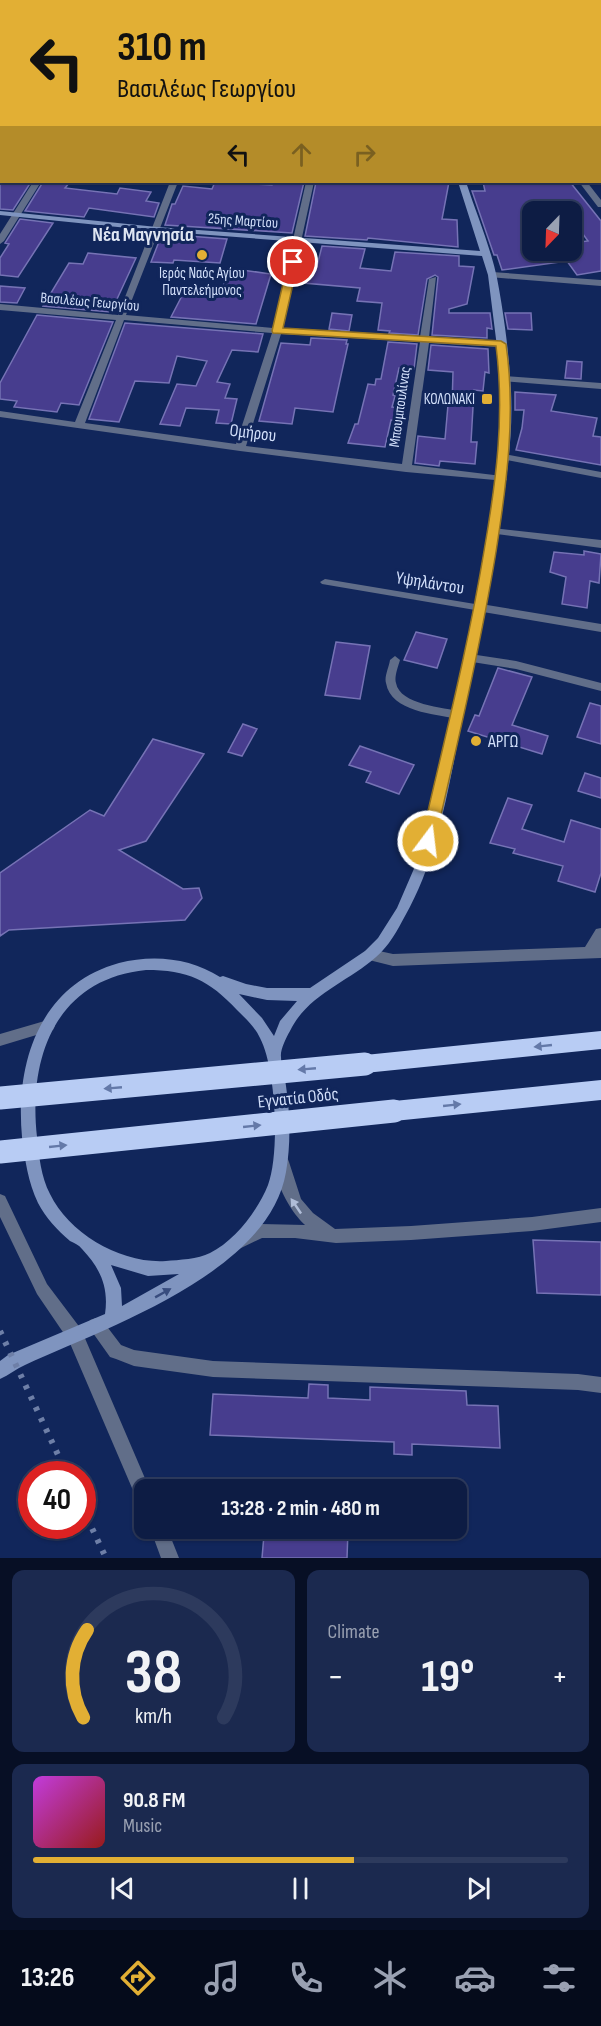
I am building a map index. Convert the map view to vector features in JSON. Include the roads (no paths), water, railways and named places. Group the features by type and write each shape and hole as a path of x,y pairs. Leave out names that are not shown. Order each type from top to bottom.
{"highway":[{"name":"Εγνατία Οδός","path":"0,1098 601,1040"},
{"name":"Εγνατία Οδός","path":"0,1152 601,1090"}],"street":[{"path":"0,241 36,183"},
{"path":"79,425 174,183"},
{"path":"240,448 277,331 310,183"},
{"path":"273,1056 285,1025 312,994 370,955 383,942 396,922 422,864 458,716 481,608 502,478 506,379 492,275 462,183"},
{"path":"584,183 601,205"},
{"name":"25ης Μαρτίου","path":"0,213 484,254"},
{"path":"492,275 601,284"},
{"name":"Μπουμπουλίνας","path":"406,469 433,279"},
{"name":"Βασιλέως Γεωργίου","path":"0,307 277,331 501,344"},
{"path":"506,379 601,386"},
{"name":"Ομήρου","path":"0,414 240,448 406,469 502,478"},
{"path":"504,457 601,475"},
{"path":"493,531 601,544"},
{"name":"Υψηλάντου","path":"481,608 601,628"},
{"path":"470,658 516,665 601,687"},
{"path":"370,955 393,960 595,952 601,933"},
{"path":"112,1319 116,1300 115,1287 106,1269 85,1241 50,1208 33,1167 27,1113 32,1066 39,1041 48,1026 87,982 106,971 136,964 166,963 193,969 246,992 266,996 312,994"},
{"path":"193,969 224,986 254,1017 267,1037 282,1105 281,1158 273,1192 238,1243"},
{"path":"0,1040 48,1026"},
{"path":"281,1158 289,1194 296,1209 309,1221 336,1236"},
{"path":"0,1201 42,1289 75,1335 137,1479"},
{"path":"0,1371 14,1361 112,1319 173,1287 238,1243 261,1232 295,1231 336,1236 411,1233 532,1224 601,1215"},
{"path":"85,1241 114,1260 142,1268 169,1268 212,1261"},
{"path":"96,1326 116,1351 134,1358 194,1367 601,1384"},
{"path":"163,1539 171,1558"}],"lane":[{"name":"Υψηλάντου","path":"325,582 481,608"},
{"path":"395,660 390,682 397,697 413,705 458,716"}],"railway":[{"path":"0,1331 61,1461"},
{"path":"96,1537 106,1558"}],"place":[{"name":"Ιερός Ναός Αγίου Παντελεήμονος","path":"202,255"},
{"name":"ΚΟΛΩΝΑΚΙ","path":"487,399"},
{"name":"ΑΡΓΩ","path":"476,741"}],"district":[{"name":"Νέα Μαγνησία","path":"143,235"}]}
